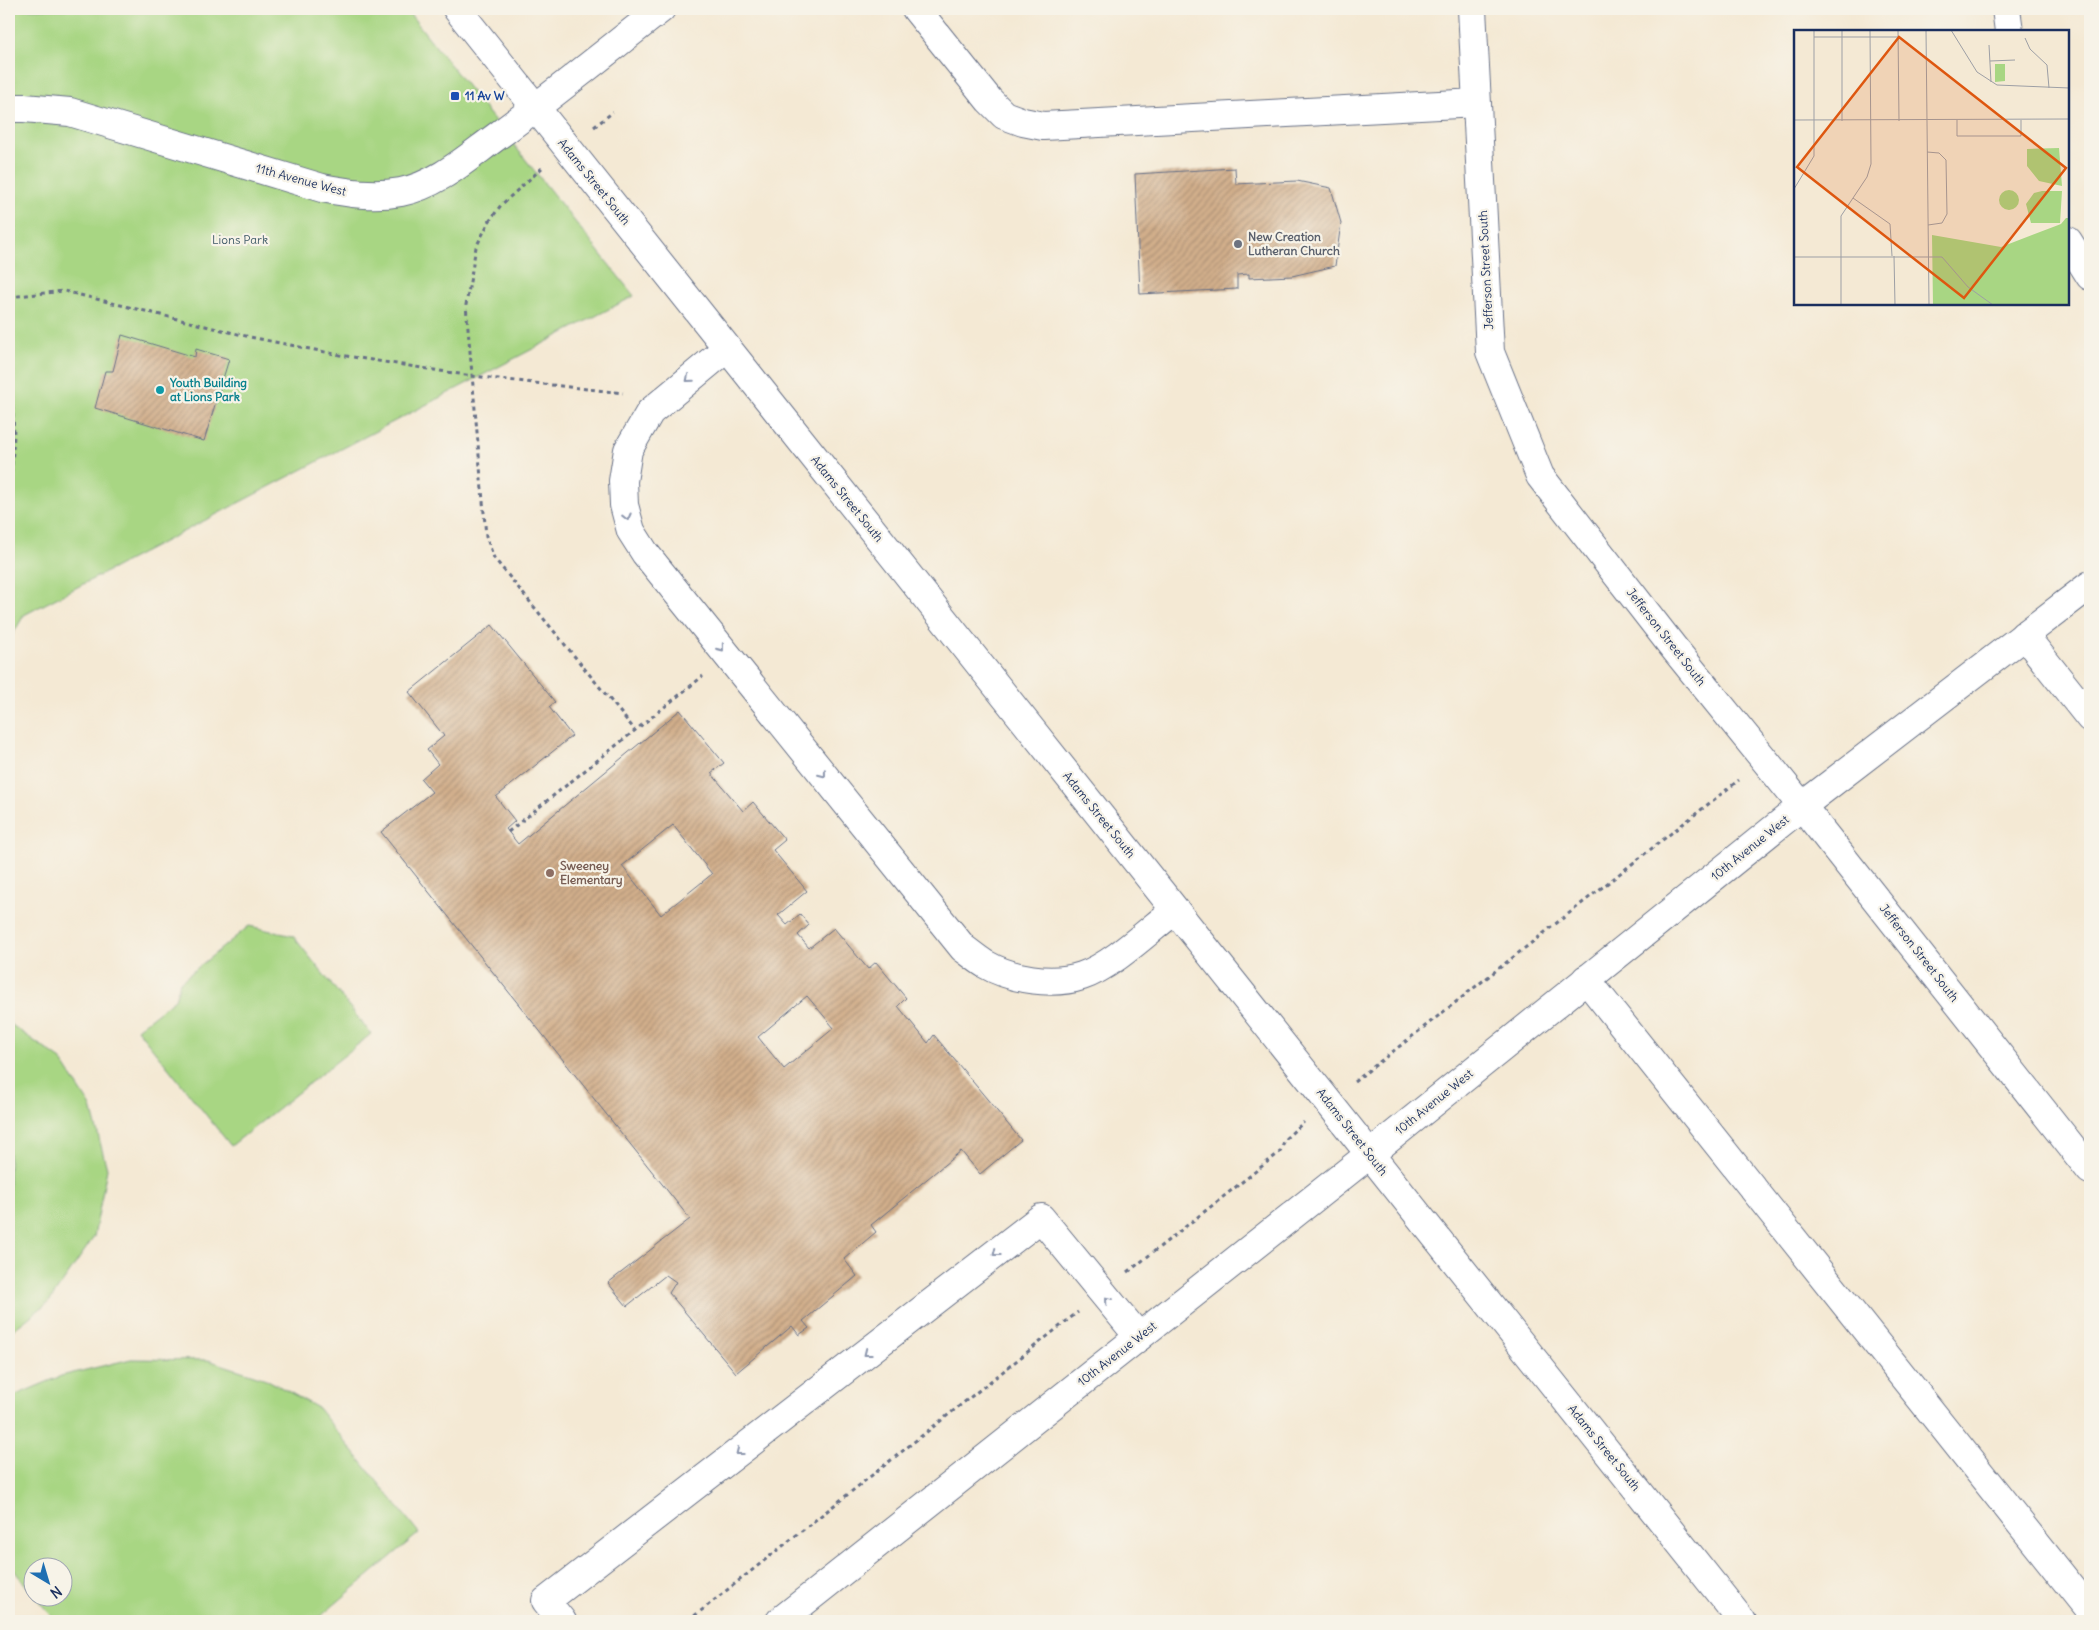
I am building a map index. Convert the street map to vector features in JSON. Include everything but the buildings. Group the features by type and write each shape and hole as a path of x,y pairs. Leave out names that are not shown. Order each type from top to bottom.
{"street":[{"name":"Adams Street South","path":"457,9 1742,1621"},
{"name":"11th Avenue West","path":"9,108 70,112 322,188 353,194 402,192 424,185 446,174 535,108 661,9"},
{"path":"916,9 989,100 1004,115 1043,126 1477,104"},
{"name":"Jefferson Street South","path":"1472,9 1490,352 1540,476 1673,647 1802,806 2090,1170"},
{"path":"2006,9 2009,30"},
{"path":"2069,243 2090,276"},
{"path":"726,348 650,412 628,450 623,481 624,505 631,531 645,553 963,948 986,964 1009,974 1032,979 1054,981 1081,976 1107,963 1175,910"},
{"name":"10th Avenue West","path":"780,1621 1370,1154 1802,806 2090,584"},
{"path":"2024,635 2090,718"},
{"path":"1586,980 2090,1611"},
{"path":"562,1621 546,1601 1041,1218 1139,1337"}],"path":[{"path":"613,112 532,176 501,205 489,222 476,247 466,305 486,536 489,548 494,558 634,729"},
{"path":"9,298 64,291 250,337 340,356 472,376 632,394"},
{"path":"9,333 14,435 9,513"},
{"path":"508,832 634,729 704,676"},
{"path":"688,1621 1280,1152 1285,1139 1328,1101 1765,760"}],"green space":[{"name":"Lions Park","path":"9,9 406,9 634,296 24,615 9,641"},
{"path":"249,926 293,936 371,1034 231,1146 137,1029 175,999 180,982"},
{"path":"9,1023 61,1060 91,1107 107,1169 94,1237 49,1302 9,1333"},
{"path":"131,1359 208,1360 266,1379 318,1408 419,1533 315,1621 56,1621 45,1608 72,1608 72,1558 22,1558 22,1580 9,1564 9,1398 61,1376"}],"place":[{"name":"11 Av W","path":"455,96"},
{"name":"New Creation Lutheran Church","path":"1238,244"},
{"name":"Youth Building at Lions Park","path":"160,390"},
{"name":"Sweeney Elementary","path":"550,873"}]}
